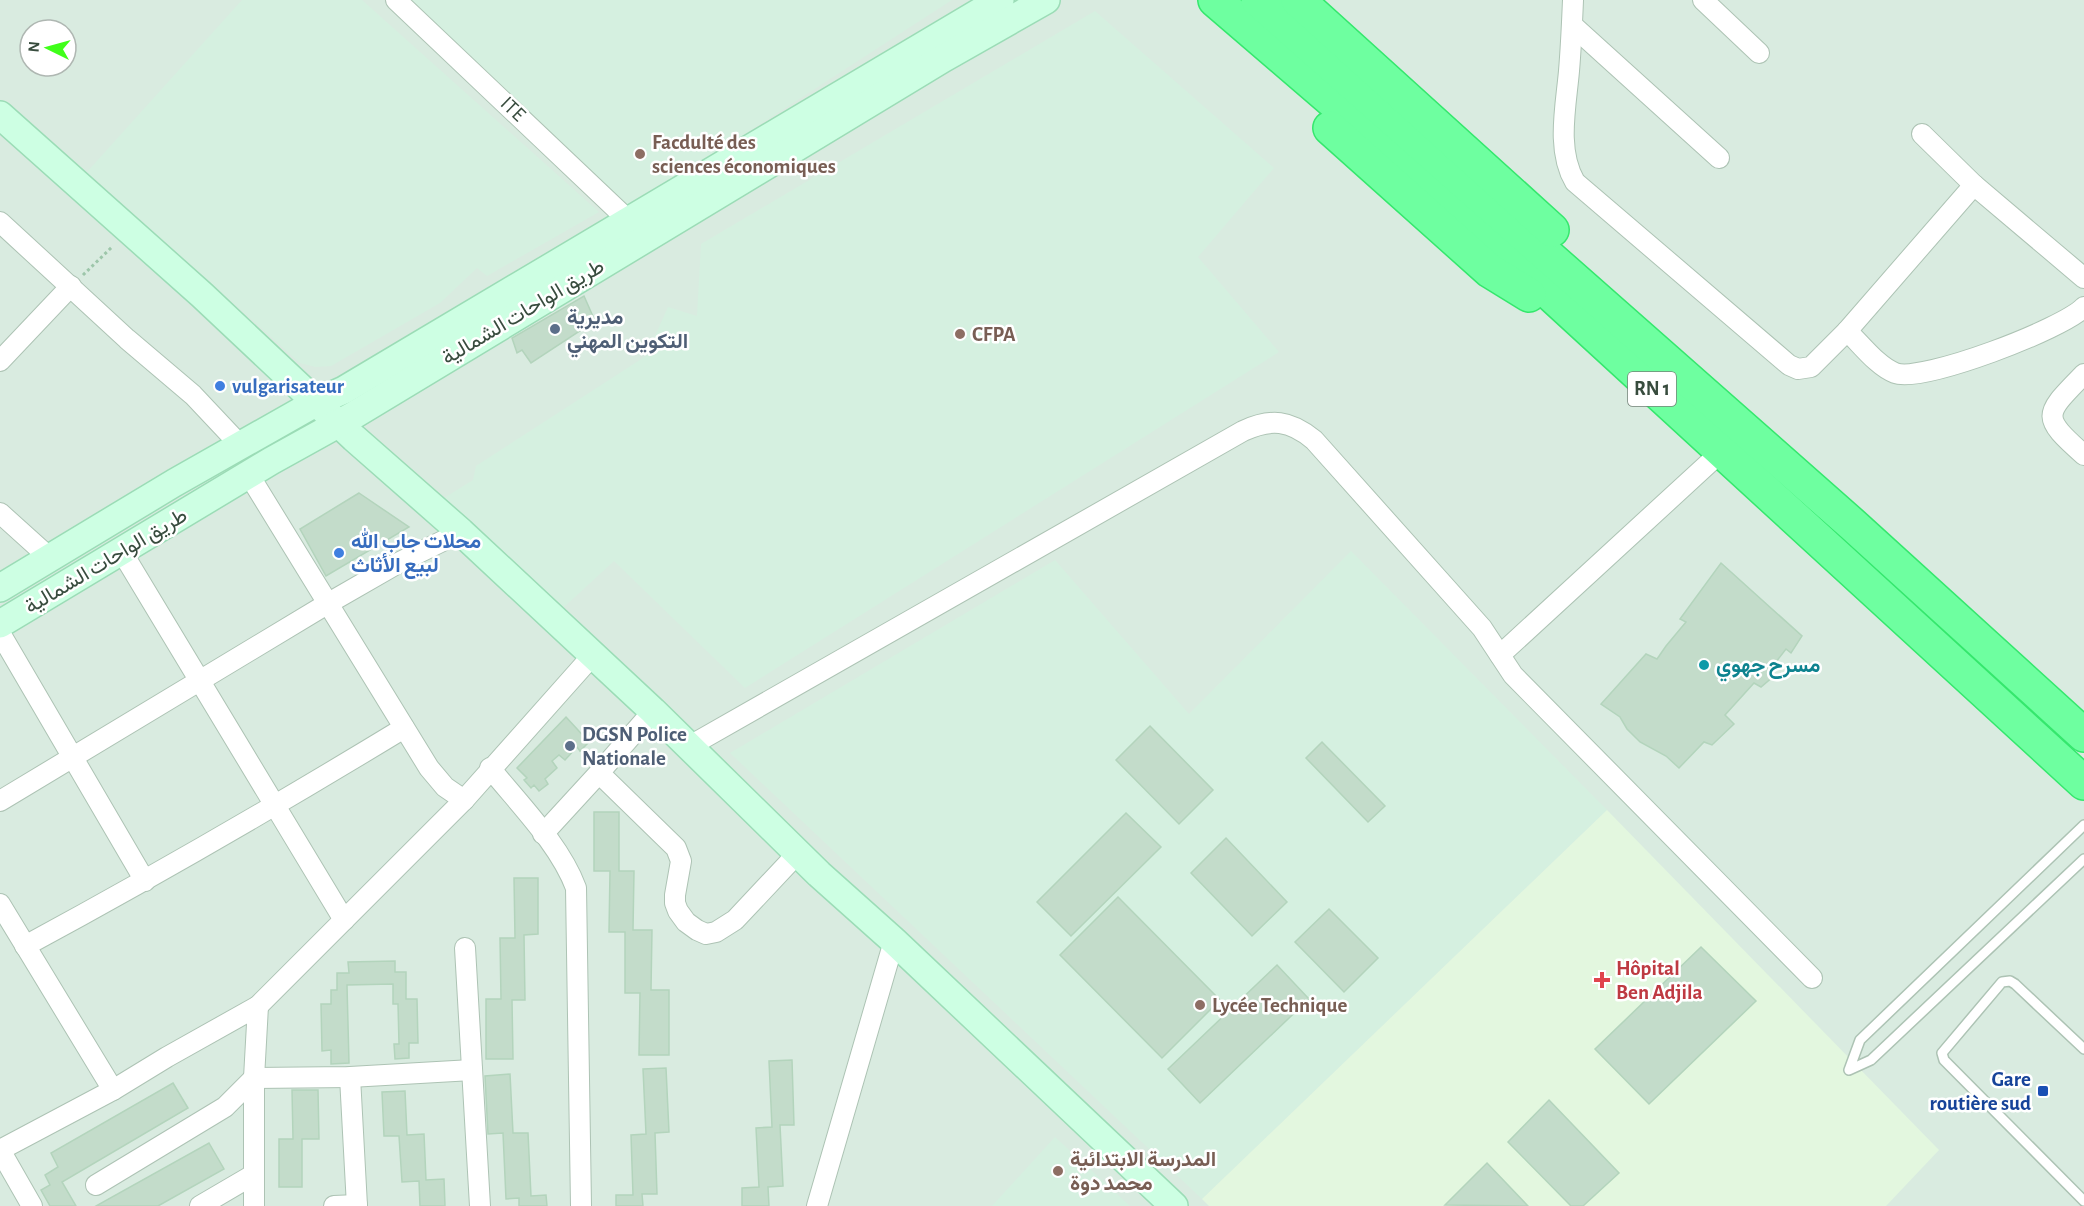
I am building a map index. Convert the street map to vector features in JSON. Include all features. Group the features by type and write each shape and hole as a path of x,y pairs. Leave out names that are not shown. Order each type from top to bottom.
{"highway":[{"path":"1189,0 1204,17 1490,271 1600,340"},
{"name":"RN 1","path":"1215,0 1449,201 2084,783"},
{"name":"RN 1","path":"1258,0 1853,525 2084,735"},
{"path":"1298,0 1586,262 1646,330 1658,353"}],"main road":[{"name":"طريق الواحات الشمالية","path":"0,588 174,483 317,402 344,390 1000,0"},
{"name":"طريق الواحات الشمالية","path":"0,624 340,423 944,58 1046,0"},
{"path":"4,126 202,295 461,532 653,711 798,853 1174,1206"}],"street":[{"name":"ITE","path":"396,0 628,220"},
{"path":"1574,0 1564,148 1570,173 1575,182 1789,365 1798,369 1811,367 1847,331 1974,185"},
{"path":"1703,0 1759,53"},
{"path":"1572,26 1719,158"},
{"path":"1922,134 1974,185 2084,278"},
{"path":"0,222 127,339 193,395 241,446"},
{"path":"0,360 71,286"},
{"path":"1847,331 1881,364 1896,373 1909,375 1956,363 2031,338 2063,322 2084,307"},
{"path":"2084,374 2055,406 2052,420 2059,433 2084,456"},
{"path":"688,747 1192,459 1257,425 1272,422 1288,424 1302,430 1314,440 1482,628 1513,675 1812,978"},
{"path":"1500,655 1721,452"},
{"path":"249,475 439,781 464,800"},
{"path":"0,513 51,559"},
{"path":"0,801 327,604 400,562 461,532"},
{"path":"122,552 344,920"},
{"path":"0,633 145,881"},
{"path":"32,1206 0,1150 113,1090 258,1006 464,800 490,768 592,656"},
{"path":"543,834 653,711"},
{"path":"25,946 276,806 404,728"},
{"path":"490,768 559,852 576,888 581,1206"},
{"path":"599,774 676,848 681,861 675,903 678,911 697,930 706,933 716,932 735,920 798,853"},
{"path":"0,904 113,1090"},
{"path":"821,1202 894,941"},
{"path":"465,948 480,1206"},
{"path":"254,1206 254,1078 258,1006"},
{"path":"96,1185 225,1107 254,1078 350,1077 472,1070"},
{"path":"334,1206 357,1206 350,1077"},
{"path":"200,1206 253,1175"}],"lane":[{"path":"2084,825 1860,1040 1849,1070 1872,1060 2084,859"},
{"path":"2084,1049 2015,984 2006,981 2002,982 1942,1053 1944,1060 2084,1201"}],"path":[{"path":"71,286 129,231"}],"shaded area":[{"path":"0,0 2084,0 2084,1206 0,1206"},
{"path":"242,0 362,0 599,212 487,276 477,268 440,303 331,366 316,367 300,363 87,172"},
{"name":"Facdulté des sciences économiques","path":"392,0 952,0 629,209"},
{"name":"CFPA","path":"1095,11 1274,168 1198,257 1279,352 745,688 614,561 563,608 444,498 473,480 476,466 646,356 668,307 697,316 701,244"},
{"name":"Lycée Technique","path":"1351,551 1607,810 1202,1199 730,753 1055,560 1189,714"},
{"name":"Hôpital Ben Adjila","path":"1607,810 1939,1150 1886,1206 1209,1206 1202,1199"},
{"name":"المدرسة الابتدائية محمد دوة","path":"1055,1137 1130,1206 992,1206"}],"building":[{"name":"مديرية التكوين المهني","path":"584,296 595,321 531,363 522,350 517,353 512,338"},
{"name":"محلات جاب الله لبيع الأثاث","path":"359,493 409,527 326,576 300,529"},
{"name":"مسرح جهوي","path":"1721,563 1802,636 1791,653 1786,649 1769,671 1774,676 1761,687 1754,683 1725,715 1734,724 1712,745 1704,742 1679,768 1666,756 1640,742 1627,729 1620,717 1601,704 1646,654 1657,659 1686,622 1680,619"},
{"path":"566,717 589,742 580,751 577,747 565,760 559,755 552,761 557,768 545,779 548,784 539,791 534,785 531,788 524,780 527,778 517,768"},
{"path":"1150,726 1213,790 1179,824 1116,760"},
{"path":"1322,742 1385,806 1368,822 1306,758"},
{"path":"594,812 619,812 619,871 634,871 633,930 652,930 651,990 669,990 669,1055 639,1055 640,993 625,993 625,932 609,932 610,871 594,871"},
{"path":"1126,813 1161,847 1071,936 1037,902"},
{"path":"1226,838 1287,902 1252,936 1191,873"},
{"path":"514,878 538,878 538,934 524,935 525,1000 512,1000 513,1059 486,1059 486,999 501,999 500,938 515,938"},
{"path":"1118,897 1220,1000 1162,1058 1060,955"},
{"path":"1329,909 1378,958 1344,992 1295,942"},
{"path":"1701,947 1756,1001 1649,1104 1595,1049"},
{"path":"395,961 395,972 406,972 406,999 417,999 418,1043 409,1043 409,1058 395,1059 394,1044 399,1044 398,1004 393,1004 393,984 347,985 349,1063 331,1064 331,1050 322,1051 321,1004 331,1004 331,990 337,990 337,973 349,973 348,962"},
{"path":"1277,965 1309,999 1200,1103 1168,1069"},
{"path":"792,1060 794,1125 780,1125 783,1186 768,1187 769,1206 742,1206 742,1188 759,1187 756,1128 772,1127 769,1061"},
{"path":"666,1068 669,1132 655,1133 657,1194 642,1194 643,1206 616,1206 616,1195 633,1195 631,1135 646,1134 643,1069"},
{"path":"510,1074 513,1133 528,1133 531,1196 546,1195 547,1206 519,1206 519,1198 506,1199 503,1133 488,1134 485,1076"},
{"path":"173,1083 188,1108 62,1182 76,1206 50,1206 41,1190 50,1185 45,1175 58,1167 51,1153"},
{"path":"292,1090 318,1090 319,1139 302,1139 302,1187 279,1187 279,1139 293,1139"},
{"path":"405,1091 407,1135 424,1134 426,1180 444,1179 445,1206 420,1206 419,1181 402,1182 399,1136 384,1136 382,1092"},
{"path":"1549,1100 1619,1173 1583,1206 1571,1206 1508,1142"},
{"path":"209,1143 224,1169 158,1206 96,1206"},
{"path":"1487,1163 1528,1206 1445,1205"}],"place":[{"name":"Facdulté des sciences économiques","path":"640,154"},
{"name":"مديرية التكوين المهني","path":"555,329"},
{"name":"CFPA","path":"960,334"},
{"name":"vulgarisateur","path":"220,386"},
{"name":"محلات جاب الله لبيع الأثاث","path":"339,553"},
{"name":"مسرح جهوي","path":"1704,665"},
{"name":"DGSN Police Nationale","path":"570,746"},
{"name":"Hôpital Ben Adjila","path":"1602,980"},
{"name":"Lycée Technique","path":"1200,1005"},
{"name":"Gare routière sud","path":"2043,1091"},
{"name":"المدرسة الابتدائية محمد دوة","path":"1058,1171"}]}
